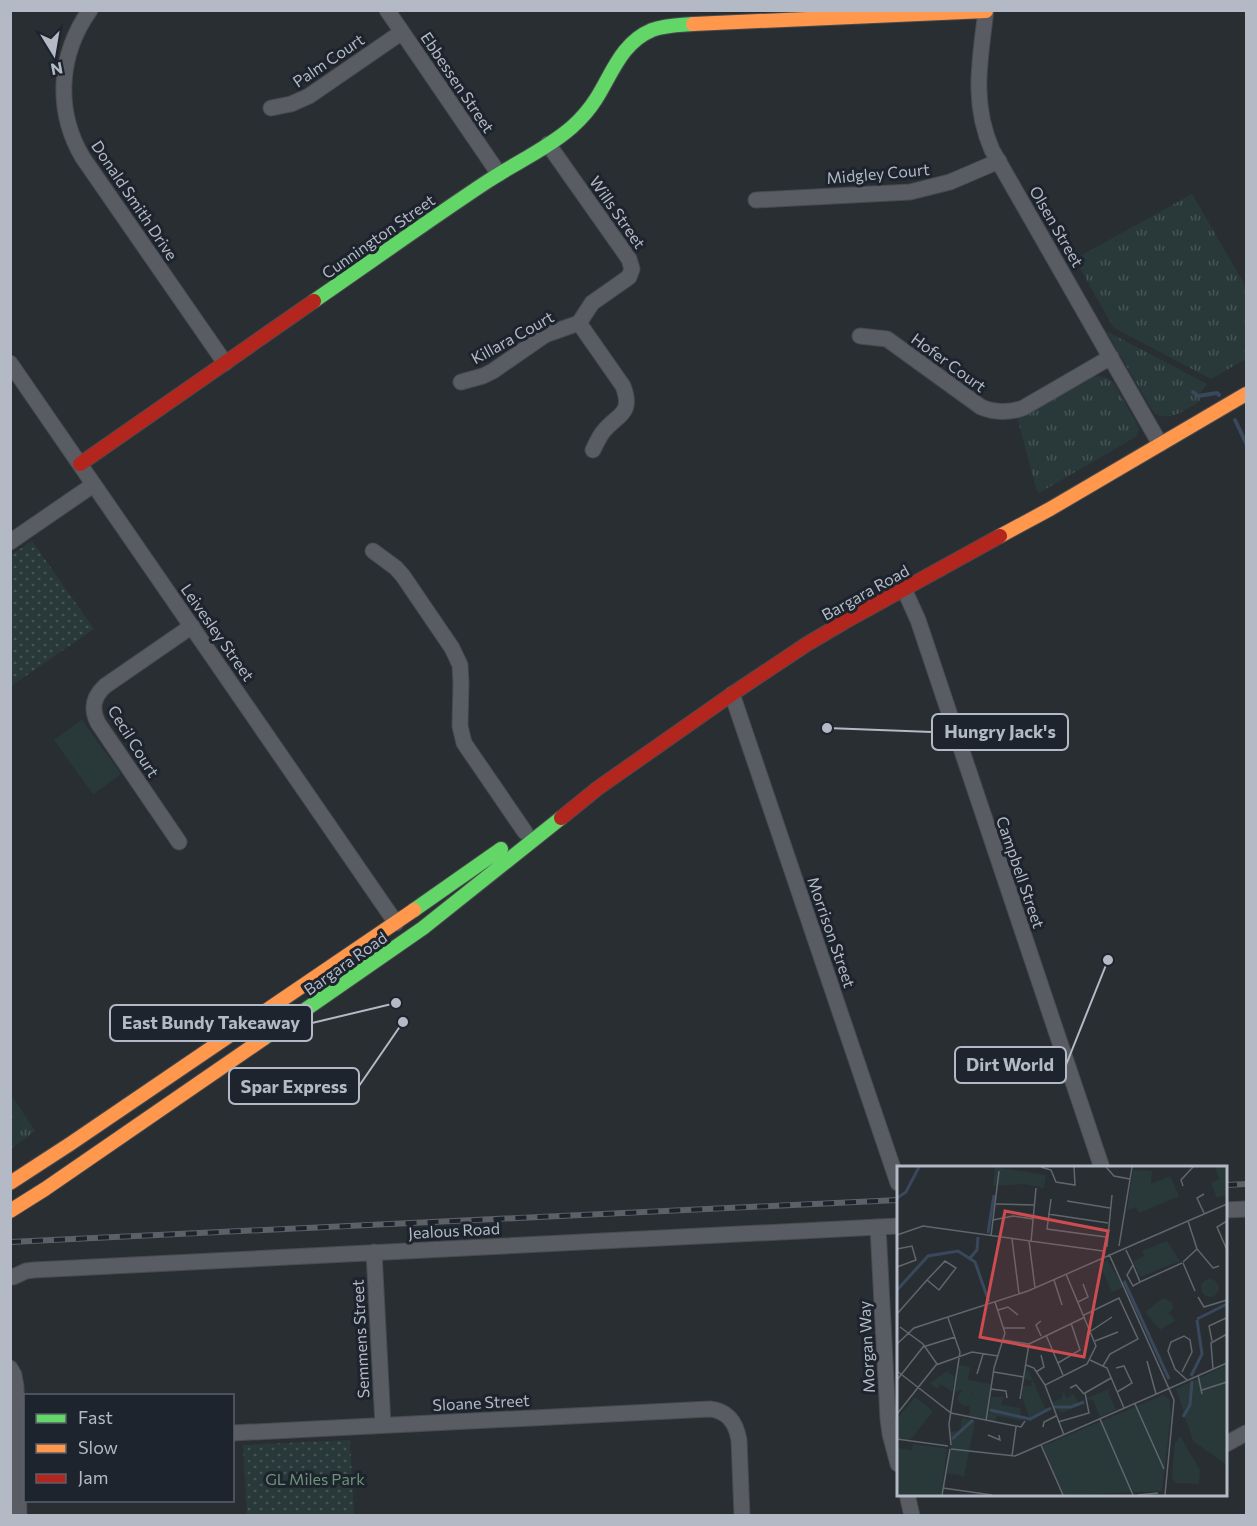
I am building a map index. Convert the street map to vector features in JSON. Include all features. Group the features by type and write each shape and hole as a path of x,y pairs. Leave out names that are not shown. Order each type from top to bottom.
{"main road":[{"name":"Cunnington Street","path":"80,464 499,174 571,128 588,111 630,43 650,30 675,18 986,11"},
{"name":"Bargara Road","path":"10,1183 396,923 528,837 807,644 1050,509 1246,394"},
{"name":"Bargara Road","path":"13,1218 45,1189 423,928 528,837"},
{"path":"396,923 407,939"}],"street":[{"name":"Donald Smith Drive","path":"90,10 74,37 65,66 63,92 70,130 83,158 225,363"},
{"name":"Ebbessen Street","path":"387,10 499,174"},
{"name":"Olsen Street","path":"986,11 978,98 987,139 1160,444"},
{"name":"Palm Court","path":"271,108 291,104 309,96 402,32"},
{"name":"Wills Street","path":"548,144 631,264 632,269 629,277 592,303 579,323"},
{"name":"Midgley Court","path":"756,200 910,192 950,182 999,161"},
{"name":"Killara Court","path":"461,382 492,371 545,335 579,323"},
{"path":"579,323 623,386 626,399 624,412 602,433 593,450"},
{"name":"Hofer Court","path":"860,336 887,339 981,407 996,412 1023,408 1111,357"},
{"name":"Leivesley Street","path":"10,363 396,923"},
{"path":"10,542 93,485"},
{"path":"373,551 403,576 456,655 461,673 460,726 464,743 528,837"},
{"name":"Campbell Street","path":"904,589 915,613 1101,1166"},
{"name":"Cecil Court","path":"179,842 98,723 93,704 95,697 105,686 192,626"},
{"name":"Morrison Street","path":"732,694 897,1180"},
{"path":"1227,1210 1246,1209"},
{"name":"Jealous Road","path":"13,1276 34,1270 897,1226"},
{"name":"Morgan Way","path":"878,1227 888,1419 897,1460"},
{"name":"Semmens Street","path":"374,1252 383,1425"},
{"path":"10,1368 16,1382 16,1407 21,1445 19,1515"},
{"path":"10,1387 16,1407"},
{"name":"Sloane Street","path":"234,1433 710,1409 724,1413 734,1423 739,1440 742,1515"},
{"path":"1227,1443 1246,1432"},
{"path":"907,1496 912,1515"}],"green space":[{"path":"1192,194 1246,287 1246,359 1211,379 1113,327 1075,259"},
{"path":"1106,331 1207,384 1199,394 1200,401 1172,416 1160,416 1154,413"},
{"path":"1098,376 1114,383 1137,424 1139,429 1137,436 1039,493 1017,417 1089,378"},
{"path":"32,541 94,629 11,686 11,555"},
{"path":"82,720 121,774 93,794 54,740"},
{"path":"11,1095 35,1131 10,1149"},
{"name":"GL Miles Park","path":"350,1440 354,1515 247,1515 243,1445"}],"waterway":[{"path":"1193,392 1198,396 1217,393 1219,395"},
{"path":"1235,420 1246,443"}],"railway":[{"path":"1227,1185 1246,1184"},
{"path":"10,1242 897,1200"}],"traffic: fast":[{"path":"314,301 498,174 562,135 588,111 618,60 641,36 662,27 693,24"},
{"path":"263,1039 423,928 561,818"},
{"path":"414,910 501,849"}],"traffic: slow":[{"path":"693,24 986,11"},
{"path":"1000,536 1246,394"},
{"path":"10,1183 414,910"},
{"path":"10,1211 263,1039"}],"traffic: jam":[{"path":"80,464 314,301"},
{"path":"561,818 598,788 807,644 1000,536"}],"place":[{"name":"Hungry Jack's","path":"827,728"},
{"name":"Dirt World","path":"1108,960"},
{"name":"East Bundy Takeaway","path":"396,1003"},
{"name":"Spar Express","path":"403,1022"}]}
